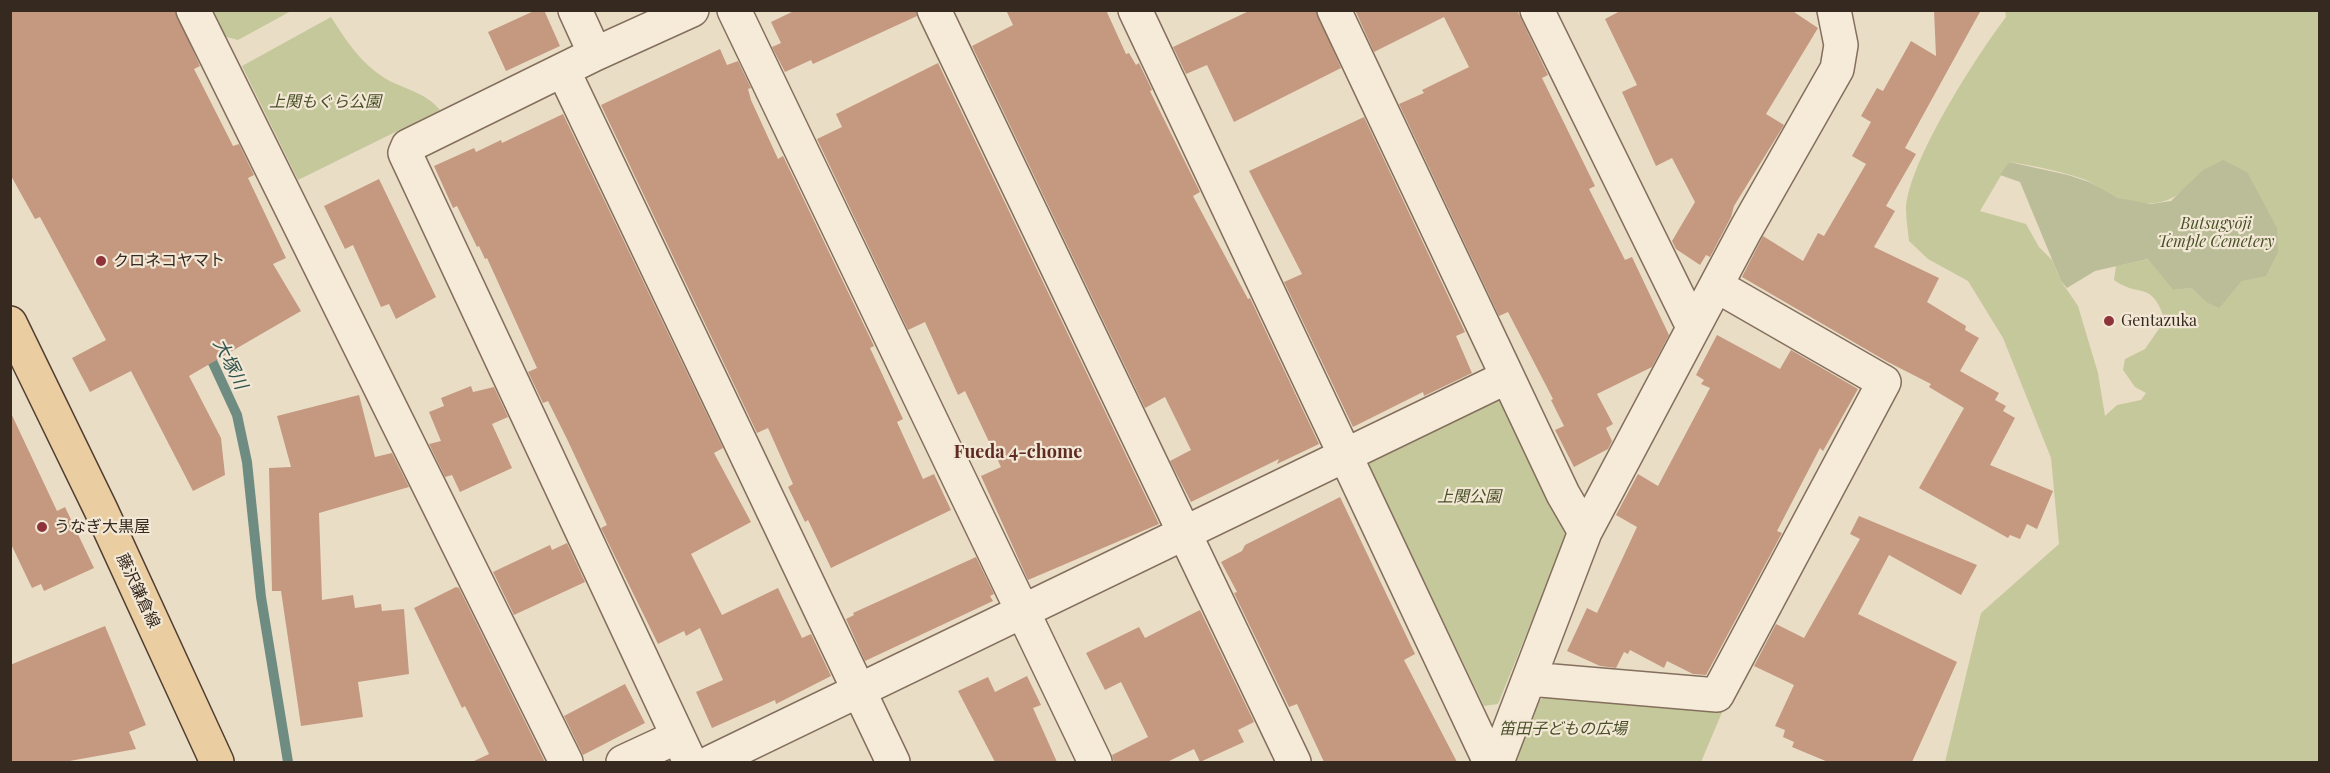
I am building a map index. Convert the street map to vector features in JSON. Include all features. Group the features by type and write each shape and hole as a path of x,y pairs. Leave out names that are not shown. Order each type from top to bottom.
{"main road":[{"name":"藤沢鎌倉線","path":"10,323 101,510 217,762"}],"street":[{"path":"193,10 566,762"},
{"path":"575,10 595,54"},
{"path":"623,762 684,750 405,153 408,146 595,54 692,10"},
{"path":"734,10 1095,762"},
{"path":"934,10 1294,762"},
{"path":"1135,10 1347,454 1490,762"},
{"path":"1334,10 1563,494 1585,532"},
{"path":"1538,10 1693,327"},
{"path":"1497,762 1585,532 1746,229 1837,69 1840,45 1834,10"},
{"path":"563,70 893,762"},
{"path":"1529,679 1717,695 1884,382 1717,286"},
{"path":"711,762 1507,377"}],"green space":[{"path":"211,11 291,11 238,40 223,36"},
{"path":"2005,11 2319,11 2319,762 1945,762 1981,613 2059,544 2051,458 2003,338 1968,281 1928,259 1909,241 1906,209 1918,165 1962,82 2006,17","holes":["2009,162 2077,177 2089,181 2106,193 2136,203 2166,201 2184,190 2242,281 2232,292 2206,302 2191,288 2173,290 2149,259 2116,266 2114,280 2150,294 2160,307 2165,320 2145,349 2125,359 2123,370 2135,387 2146,393 2141,400 2117,405 2105,416 2098,373 2078,306 2061,281 2052,260 2039,247 2026,224 1980,211"]},
{"name":"上関もぐら公園","path":"331,17 354,50 375,71 390,81 428,99 440,110 298,180 242,66"},
{"name":"Butsugyōji Temple Cemetery","path":"2223,160 2247,172 2277,228 2278,252 2266,276 2242,281 2219,308 2206,302 2191,288 2173,290 2148,259 2095,271 2067,288 2061,281 2020,182 2000,175 2009,162 2068,175 2089,182 2118,198 2151,204 2171,201 2203,170"},
{"name":"上関公園","path":"1494,393 1508,399 1565,522 1567,534 1498,704 1484,706 1369,466 1372,452"},
{"name":"笛田子どもの広場","path":"1550,694 1723,710 1701,762 1515,762 1535,703"}],"building":[{"path":"10,10 175,10 200,66 194,69 233,146 239,144 254,175 248,178 286,258 273,264 301,311 189,376 221,438 225,475 193,491 131,371 90,392 72,358 106,340 40,217 35,219 10,174"},
{"path":"536,10 544,10 560,46 506,71 488,32"},
{"path":"796,10 916,10 917,16 813,64 811,60 785,72 772,47 781,43 771,22"},
{"path":"1006,10 1106,10 1126,54 1129,53 1136,65 1139,63 1152,90 1150,91 1200,192 1193,196 1248,299 1250,298 1319,444 1277,464 1279,459 1191,502 1170,461 1191,450 1165,397 1145,408 972,46 1013,25"},
{"path":"1251,10 1316,10 1341,68 1234,122 1207,65 1186,74 1173,47"},
{"path":"1355,10 1517,10 1548,75 1542,78 1595,186 1589,189 1625,260 1632,257 1669,335 1652,367 1597,394 1613,424 1606,428 1612,441 1608,449 1574,467 1555,430 1564,426 1551,400 1553,399 1508,312 1499,316 1399,104 1424,93 1422,90 1469,67 1444,17 1374,52"},
{"path":"1622,10 1791,10 1818,28 1766,114 1784,125 1734,206 1731,217 1710,257 1706,255 1700,265 1676,249 1672,241 1695,202 1672,158 1656,166 1622,92 1637,85 1605,19"},
{"path":"1934,10 1981,10 1905,148 1916,154 1886,206 1895,211 1874,247 1939,278 1927,302 1966,326 1965,330 1979,338 1960,371 1999,393 1995,400 2006,406 2003,411 2015,418 1990,465 2053,491 2037,529 2027,524 2020,539 2010,535 2008,538 1919,488 1964,408 1929,387 1931,384 1886,361 1742,277 1763,236 1803,261 1818,233 1824,236 1866,164 1852,156 1871,122 1861,116 1877,88 1883,91 1911,41 1936,56"},
{"path":"720,49 727,65 738,61 751,88 748,89 751,100 778,159 783,156 874,346 870,348 903,419 897,422 923,479 934,474 951,510 831,568 808,520 805,522 788,487 793,484 768,428 757,433 601,105"},
{"path":"938,63 1159,524 1028,580 981,476 1001,467 965,391 958,395 925,322 908,330 817,139 842,127 836,114"},
{"path":"563,114 723,448 714,453 751,522 691,554 722,615 778,588 802,638 811,634 831,676 776,704 775,700 712,728 696,692 723,680 700,628 686,636 684,631 658,644 601,528 607,525 567,439 548,401 543,403 528,372 537,368 487,258 485,259 479,246 477,247 457,206 453,208 434,166 474,148 476,152 501,140 502,143"},
{"path":"1364,117 1465,332 1456,336 1472,373 1424,396 1423,392 1353,427 1284,282 1302,274 1249,171"},
{"path":"379,179 436,297 396,319 389,304 381,307 353,245 345,249 324,206"},
{"path":"1717,335 1780,369 1791,350 1858,389 1823,451 1820,448 1777,531 1782,533 1706,675 1693,674 1667,661 1664,668 1630,650 1628,654 1624,652 1616,668 1600,666 1567,651 1587,608 1597,613 1637,527 1616,515 1638,474 1658,486 1710,388 1701,384 1704,380 1696,375"},
{"path":"471,386 473,392 494,387 508,417 492,424 512,468 460,492 452,475 445,477 429,444 441,441 429,412 444,406 441,398"},
{"path":"359,395 375,457 392,453 409,487 319,513 322,600 353,595 355,608 381,604 382,611 404,609 409,674 358,682 363,717 301,726 281,591 272,591 269,468 291,467 277,416"},
{"name":"うなぎ大黒屋","path":"10,411 57,511 65,507 94,568 44,591 41,584 32,588 10,542"},
{"path":"1340,497 1415,654 1404,660 1457,762 1324,762 1297,704 1289,707 1234,593 1237,592 1221,562 1242,551 1245,545"},
{"path":"1859,516 1977,565 1961,595 1889,555 1858,614 1957,662 1912,762 1828,762 1792,747 1794,742 1783,737 1785,730 1775,726 1794,685 1754,666 1776,624 1804,638 1860,539 1850,534"},
{"path":"567,543 585,582 514,615 493,572 550,545 552,550"},
{"path":"976,557 994,594 990,596 993,601 865,661 846,619 854,615 853,613"},
{"path":"456,587 459,588 545,762 472,762 489,754 465,706 462,708 414,608"},
{"path":"1200,610 1254,722 1238,730 1244,742 1200,762 1194,749 1167,762 1114,762 1112,755 1148,737 1121,682 1105,690 1086,653 1139,627 1145,638"},
{"path":"105,626 146,725 129,732 136,749 64,762 10,762 10,665"},
{"path":"1027,676 1041,705 1033,708 1057,762 995,762 958,691 988,677 995,692"},
{"path":"625,684 645,723 583,755 564,716"}],"waterway":[{"name":"大塚川","path":"207,350 237,415 247,462 261,597 288,762"}],"place":[{"name":"クロネコヤマト","path":"101,261"},
{"name":"Gentazuka","path":"2109,321"},
{"name":"うなぎ大黒屋","path":"42,527"}],"district":[{"name":"Fueda 4-chome","path":"1018,452"}]}
